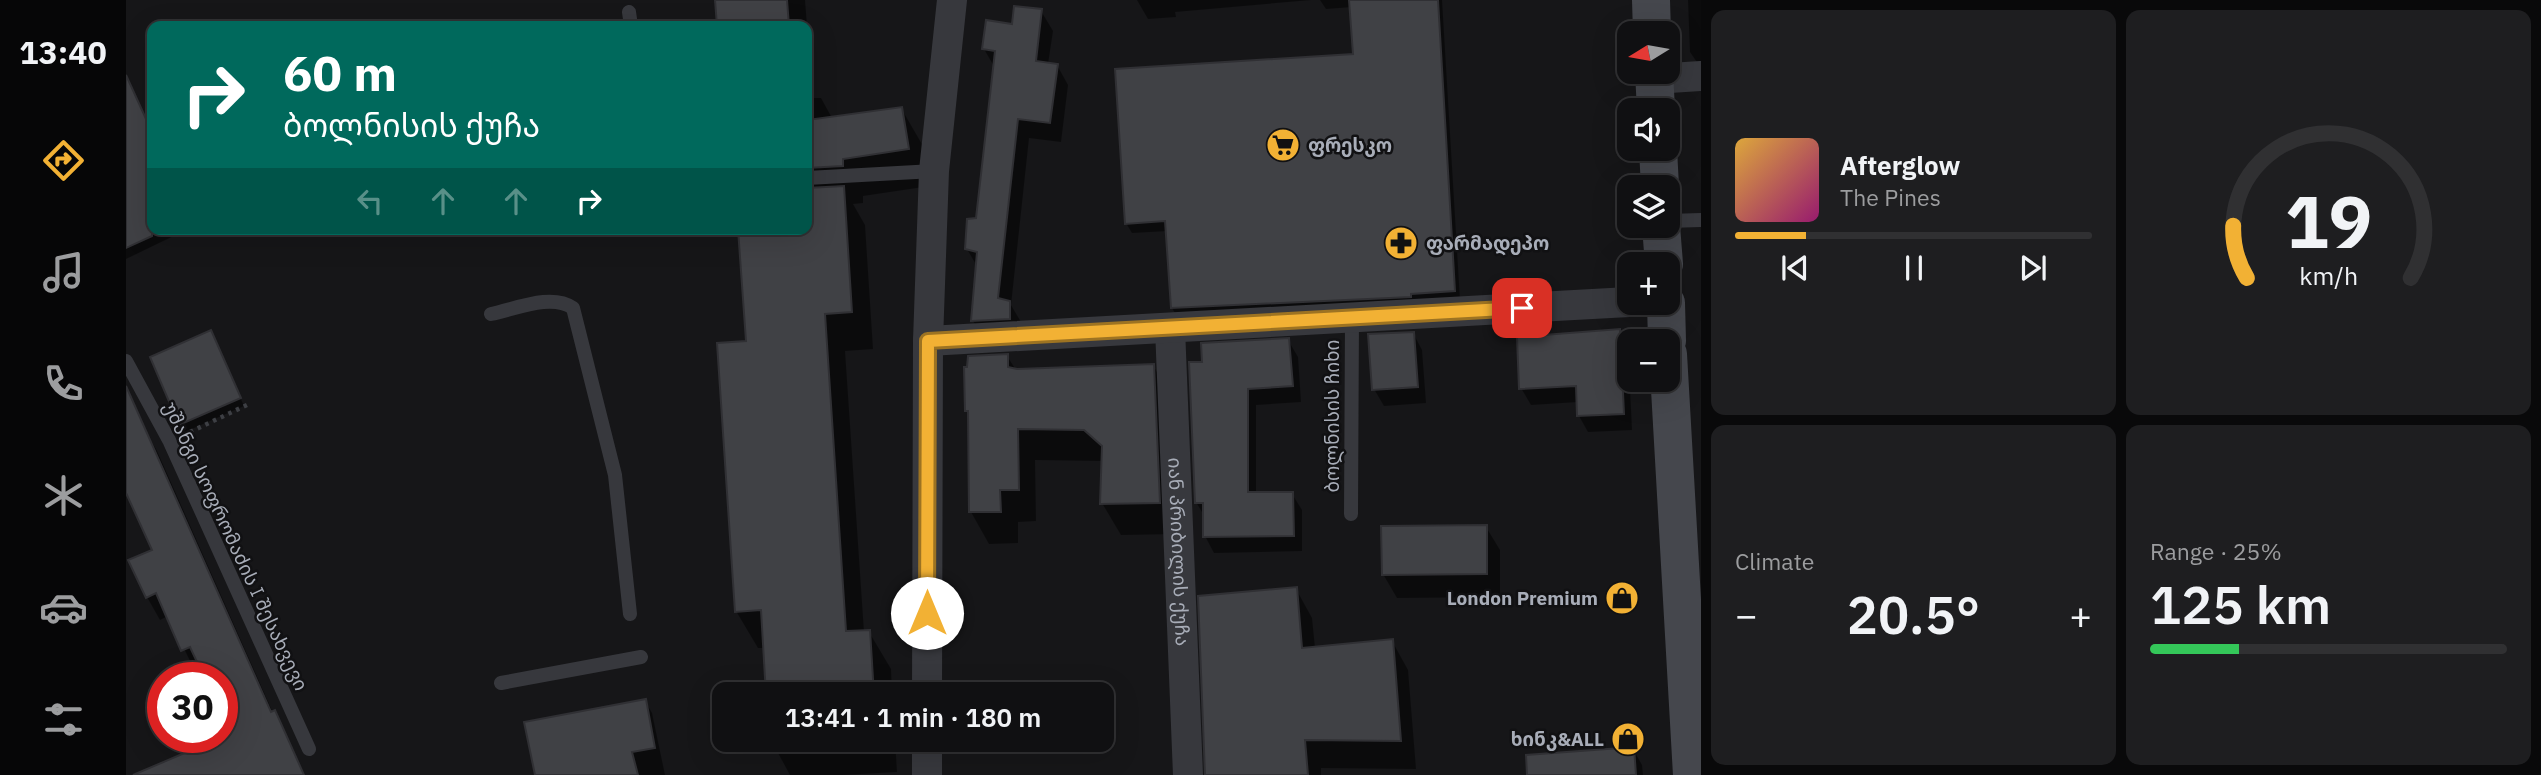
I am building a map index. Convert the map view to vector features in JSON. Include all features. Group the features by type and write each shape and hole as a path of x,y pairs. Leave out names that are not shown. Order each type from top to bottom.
{"main road":[{"path":"1651,0 1652,21"},
{"path":"1672,392 1681,491 1692,775"}],"street":[{"path":"927,682 928,341 934,172 952,0"},
{"path":"1655,87 1701,76"},
{"path":"928,341 1617,303"},
{"name":"იან პრიბილის ქუჩა","path":"1170,328 1188,775"},
{"path":"927,752 927,775"}],"lane":[{"path":"812,178 934,172"},
{"path":"1680,221 1701,220"},
{"path":"491,314 551,301 564,302 573,308 615,475 630,614"},
{"name":"ბოლნისის ჩიხი","path":"1351,514 1352,318"},
{"name":"უშანგი სოფრომაძის I შესახვევი","path":"126,361 131,385 170,442 309,749"},
{"path":"501,683 641,657"}],"path":[{"path":"170,442 249,404"}],"building":[{"path":"715,0 787,0 789,21 717,21"},
{"name":"ფრესკო","path":"1349,0 1438,0 1455,291 1411,294 1411,297 1171,308 1165,221 1125,224 1115,69 1353,54"},
{"path":"1014,6 1042,9 1036,61 1058,64 1050,123 1018,119 998,298 1010,301 1010,319 971,321 977,252 965,249 967,219 976,218 995,51 982,49 986,20 1012,24"},
{"path":"126,75 147,121 147,235 152,236 126,248"},
{"path":"902,107 909,149 843,159 843,166 812,168 812,119"},
{"path":"844,186 852,312 825,314 846,631 870,630 873,682 765,682 761,610 735,612 717,343 746,341 738,235 812,235 812,188"},
{"path":"1617,329 1617,392 1623,392 1624,414 1577,416 1576,386 1519,389 1517,337"},
{"path":"211,330 241,398 179,425 150,357"},
{"path":"1414,332 1418,387 1372,390 1368,334"},
{"path":"1289,338 1293,386 1248,389 1248,492 1293,492 1294,536 1203,537 1203,503 1195,503 1189,362 1202,362 1201,343"},
{"path":"1008,354 1008,367 1017,369 1154,364 1160,503 1100,504 1102,446 1084,430 1018,429 1019,490 1000,490 1001,512 969,512 968,411 965,411 964,367 967,367 968,356"},
{"path":"126,386 271,712 275,710 304,775 133,775 185,753 238,753 238,662 197,662 190,647 181,651 156,593 146,598 128,560 152,550 126,493"},
{"path":"1487,525 1487,574 1382,575 1381,526"},
{"path":"1297,587 1302,648 1393,639 1401,741 1305,740 1308,775 1205,775 1198,596"},
{"path":"646,699 655,748 632,752 638,775 535,775 524,722"},
{"path":"1634,747 1636,775 1527,775 1526,755"}],"place":[{"name":"ფრესკო","path":"1283,145"},
{"name":"ფარმადეპო","path":"1401,243"},
{"name":"London Premium","path":"1622,598"},
{"name":"ხინკ&ALL","path":"1628,739"}],"route":[{"path":"927,613 928,341 1522,308"}]}
